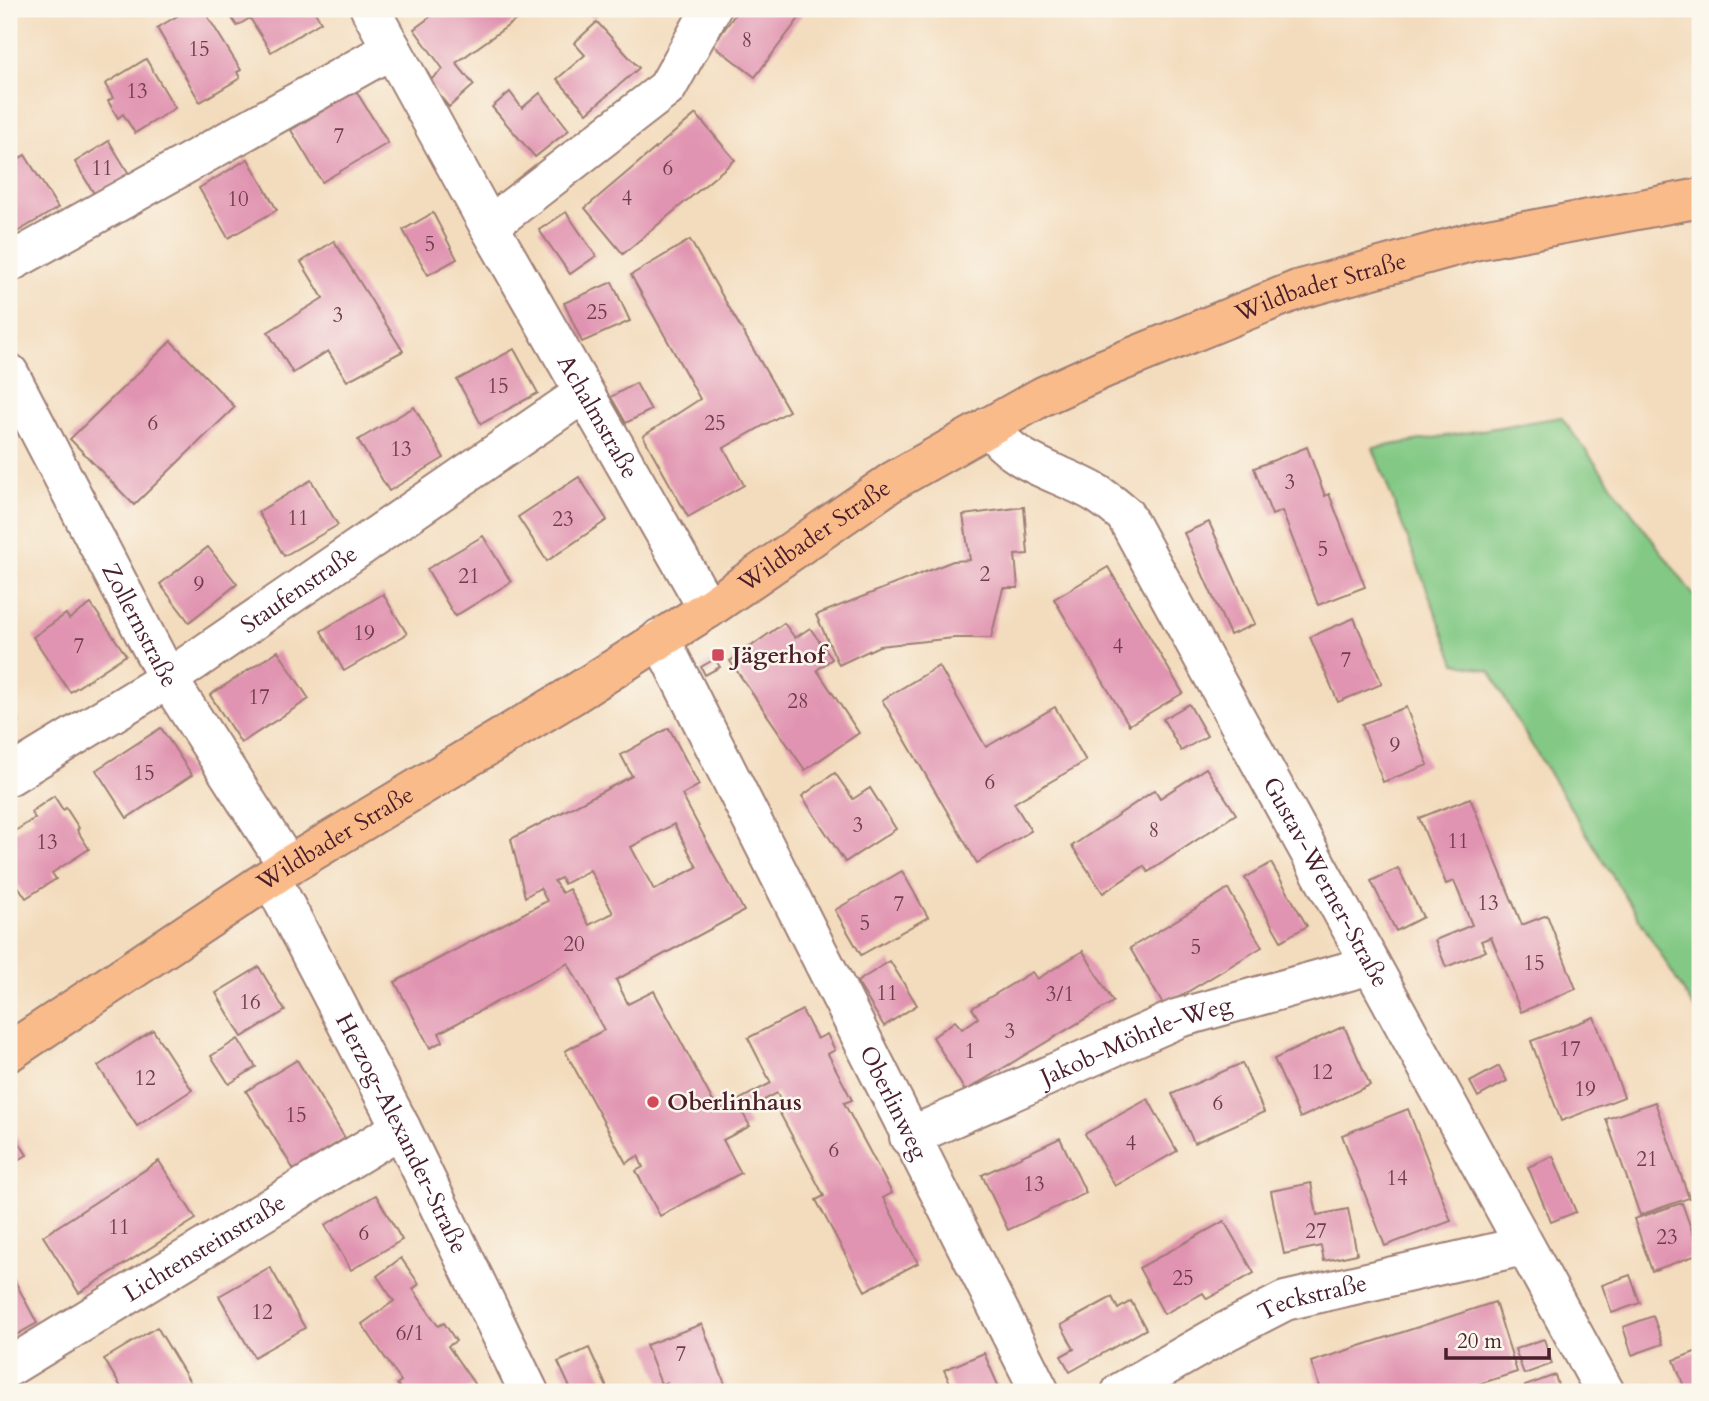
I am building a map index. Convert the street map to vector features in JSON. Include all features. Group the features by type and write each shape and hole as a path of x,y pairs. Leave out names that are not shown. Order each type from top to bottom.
{"main road":[{"name":"Wildbader Straße","path":"9,1052 279,872 571,696 708,608 893,481 1044,396 1103,369 1297,290 1478,240 1700,198"}],"street":[{"name":"Achalmstraße","path":"370,9 489,226 708,608"},
{"path":"489,226 667,88 711,9"},
{"path":"9,264 392,49"},
{"name":"Zollernstraße","path":"9,373 167,679 279,872"},
{"name":"Staufenstraße","path":"9,776 167,679 584,393"},
{"name":"Gustav-Werner-Straße","path":"989,426 998,439 1022,460 1045,468 1099,495 1125,515 1605,1392"},
{"name":"Oberlinweg","path":"660,638 750,810 909,1137 1040,1392"},
{"name":"Herzog-Alexander-Straße","path":"279,872 529,1392"},
{"name":"Jakob-Möhrle-Weg","path":"909,1137 1179,1018 1371,965"},
{"name":"Lichtensteinstraße","path":"9,1367 401,1128"},
{"name":"Teckstraße","path":"1121,1392 1285,1301 1523,1246"}],"green space":[{"path":"1561,417 1700,604 1700,1018 1519,724 1490,671 1455,663 1373,448"}],"building":[{"path":"189,9 203,9 241,70 237,72 240,78 200,102 157,28"},
{"path":"226,9 313,9 321,22 271,52 250,18 237,26"},
{"path":"441,9 508,9 516,20 456,63 474,85 449,107 428,82 443,69 414,29"},
{"path":"585,9 603,9 594,18"},
{"path":"739,9 806,9 755,77 713,45"},
{"path":"597,22 639,68 587,113 557,79 585,55 574,43"},
{"path":"146,59 175,108 135,133 123,114 118,118 108,101 113,98 105,84"},
{"path":"356,91 388,143 322,182 291,130"},
{"path":"510,92 522,108 540,93 569,130 535,157 492,107"},
{"path":"696,114 735,160 623,254 585,208"},
{"path":"109,141 129,174 95,195 75,162"},
{"path":"25,155 58,208 17,232 9,218 9,165"},
{"path":"248,159 277,210 228,238 199,188"},
{"path":"566,212 596,256 570,274 539,230"},
{"path":"433,213 457,259 428,275 403,230"},
{"path":"690,240 789,411 724,448 744,485 688,517 643,436 700,399 631,275"},
{"path":"334,241 403,351 347,381 328,351 293,373 268,332 323,298 301,262"},
{"path":"612,282 630,321 582,342 564,303"},
{"path":"171,341 235,407 134,505 70,439"},
{"path":"514,349 538,393 481,424 457,380"},
{"path":"636,383 651,410 626,423 611,397"},
{"path":"414,407 444,458 389,491 358,440"},
{"path":"1307,447 1325,496 1329,494 1365,587 1318,605 1282,511 1272,515 1254,468"},
{"path":"579,477 607,520 547,561 518,517"},
{"path":"311,480 338,525 284,556 258,512"},
{"path":"1024,507 1028,554 1015,555 1018,588 1003,588 991,638 954,638 879,646 839,665 816,615 953,561 970,560 963,515"},
{"path":"1209,522 1255,624 1230,635 1184,533"},
{"path":"483,536 511,582 455,616 427,569"},
{"path":"208,547 237,584 189,622 160,584"},
{"path":"1108,567 1183,693 1129,725 1054,599"},
{"path":"383,594 407,634 344,671 321,631"},
{"path":"91,604 126,655 70,692 33,637 66,614 69,619"},
{"path":"1354,618 1382,684 1338,702 1310,637"},
{"path":"784,623 795,638 810,628 832,659 817,670 859,733 805,770 730,661"},
{"path":"278,651 309,699 241,743 210,695"},
{"path":"715,659 720,667 705,675 701,667"},
{"path":"939,666 986,747 1055,707 1086,761 1014,803 1031,831 977,863 882,700"},
{"path":"1189,704 1207,736 1181,751 1163,719"},
{"path":"1406,707 1428,765 1383,782 1362,724"},
{"path":"9,708 18,722 9,728"},
{"path":"161,728 192,775 127,818 96,770"},
{"path":"669,728 699,785 682,795 744,911 616,980 628,1004 654,991 718,1111 771,1083 748,1038 802,1010 817,1039 827,1034 835,1050 828,1054 852,1100 844,1103 892,1193 883,1198 918,1263 865,1291 816,1200 824,1196 776,1106 782,1103 777,1093 742,1112 750,1126 723,1140 741,1173 660,1216 636,1171 643,1167 638,1156 626,1163 565,1051 604,1030 568,963 439,1033 443,1041 430,1048 395,982 547,901 540,888 525,897 511,839 632,776 621,755","holes":["674,824 697,867 654,890 631,847","590,870 613,913 589,925 569,889 562,893 554,881 561,878 564,884"]},
{"path":"1206,768 1236,814 1148,872 1144,866 1103,893 1072,846 1155,790 1160,798"},
{"path":"835,773 853,799 870,788 896,829 845,862 802,796"},
{"path":"54,796 63,810 66,808 89,849 52,873 56,879 26,898 14,880 9,880 9,835 35,818 31,812"},
{"path":"1470,798 1522,925 1547,915 1576,989 1521,1012 1491,937 1481,941 1486,951 1446,967 1435,940 1472,925 1454,881 1446,884 1419,818"},
{"path":"1271,863 1307,926 1281,941 1245,878"},
{"path":"1398,868 1423,917 1396,931 1371,881"},
{"path":"902,871 928,917 861,955 835,910"},
{"path":"1228,889 1262,947 1164,1006 1130,948"},
{"path":"1083,951 1113,1002 965,1091 933,1037 955,1021 962,1029 978,1018 972,1008 1032,972 1037,979"},
{"path":"890,961 917,1005 884,1026 857,982"},
{"path":"259,967 285,1011 242,1037 216,993"},
{"path":"1594,1017 1624,1097 1561,1121 1531,1041"},
{"path":"1344,1026 1370,1085 1300,1118 1274,1059"},
{"path":"153,1030 192,1090 137,1126 98,1066"},
{"path":"238,1039 256,1067 229,1084 211,1056"},
{"path":"297,1060 345,1138 294,1170 246,1091"},
{"path":"1242,1063 1264,1112 1194,1143 1172,1094"},
{"path":"1499,1066 1507,1081 1478,1097 1470,1082"},
{"path":"1148,1099 1177,1151 1115,1186 1085,1134"},
{"path":"1655,1102 1689,1198 1640,1215 1606,1119"},
{"path":"1408,1109 1451,1221 1385,1246 1342,1135"},
{"path":"9,1126 27,1155 9,1166"},
{"path":"1060,1138 1086,1193 1008,1230 982,1175"},
{"path":"1553,1156 1576,1212 1551,1222 1528,1167"},
{"path":"159,1161 196,1219 79,1293 43,1236"},
{"path":"1311,1183 1317,1215 1348,1209 1357,1254 1324,1261 1321,1246 1284,1254 1271,1191"},
{"path":"376,1195 402,1240 351,1270 325,1225"},
{"path":"1682,1203 1700,1254 1652,1271 1634,1219"},
{"path":"1224,1221 1254,1273 1207,1299 1203,1293 1164,1314 1139,1268"},
{"path":"401,1258 419,1284 413,1289 438,1326 444,1323 456,1341 448,1346 475,1385 464,1392 403,1392 397,1384 401,1381 362,1324 394,1301 377,1276"},
{"path":"270,1267 305,1328 254,1357 219,1296"},
{"path":"9,1270 37,1323 9,1339"},
{"path":"1630,1275 1640,1303 1612,1313 1602,1285"},
{"path":"1112,1297 1118,1309 1131,1301 1146,1329 1070,1372 1061,1356 1074,1349 1061,1325"},
{"path":"1495,1302 1517,1372 1453,1392 1321,1392 1311,1362"},
{"path":"1653,1316 1663,1344 1632,1355 1623,1327"},
{"path":"702,1324 728,1392 659,1392 657,1387 668,1382 661,1384 646,1345"},
{"path":"157,1327 196,1392 124,1392 104,1359"},
{"path":"1544,1339 1552,1364 1524,1374 1515,1349"},
{"path":"589,1348 609,1392 572,1392 558,1362"},
{"path":"1700,1350 1700,1392 1686,1392 1674,1360"},
{"path":"984,1353 1001,1392 954,1392 944,1370"},
{"path":"1555,1375 1560,1392 1527,1392 1525,1386"}],"place":[{"name":"Jägerhof","path":"718,655"},
{"name":"Oberlinhaus","path":"653,1102"}]}
